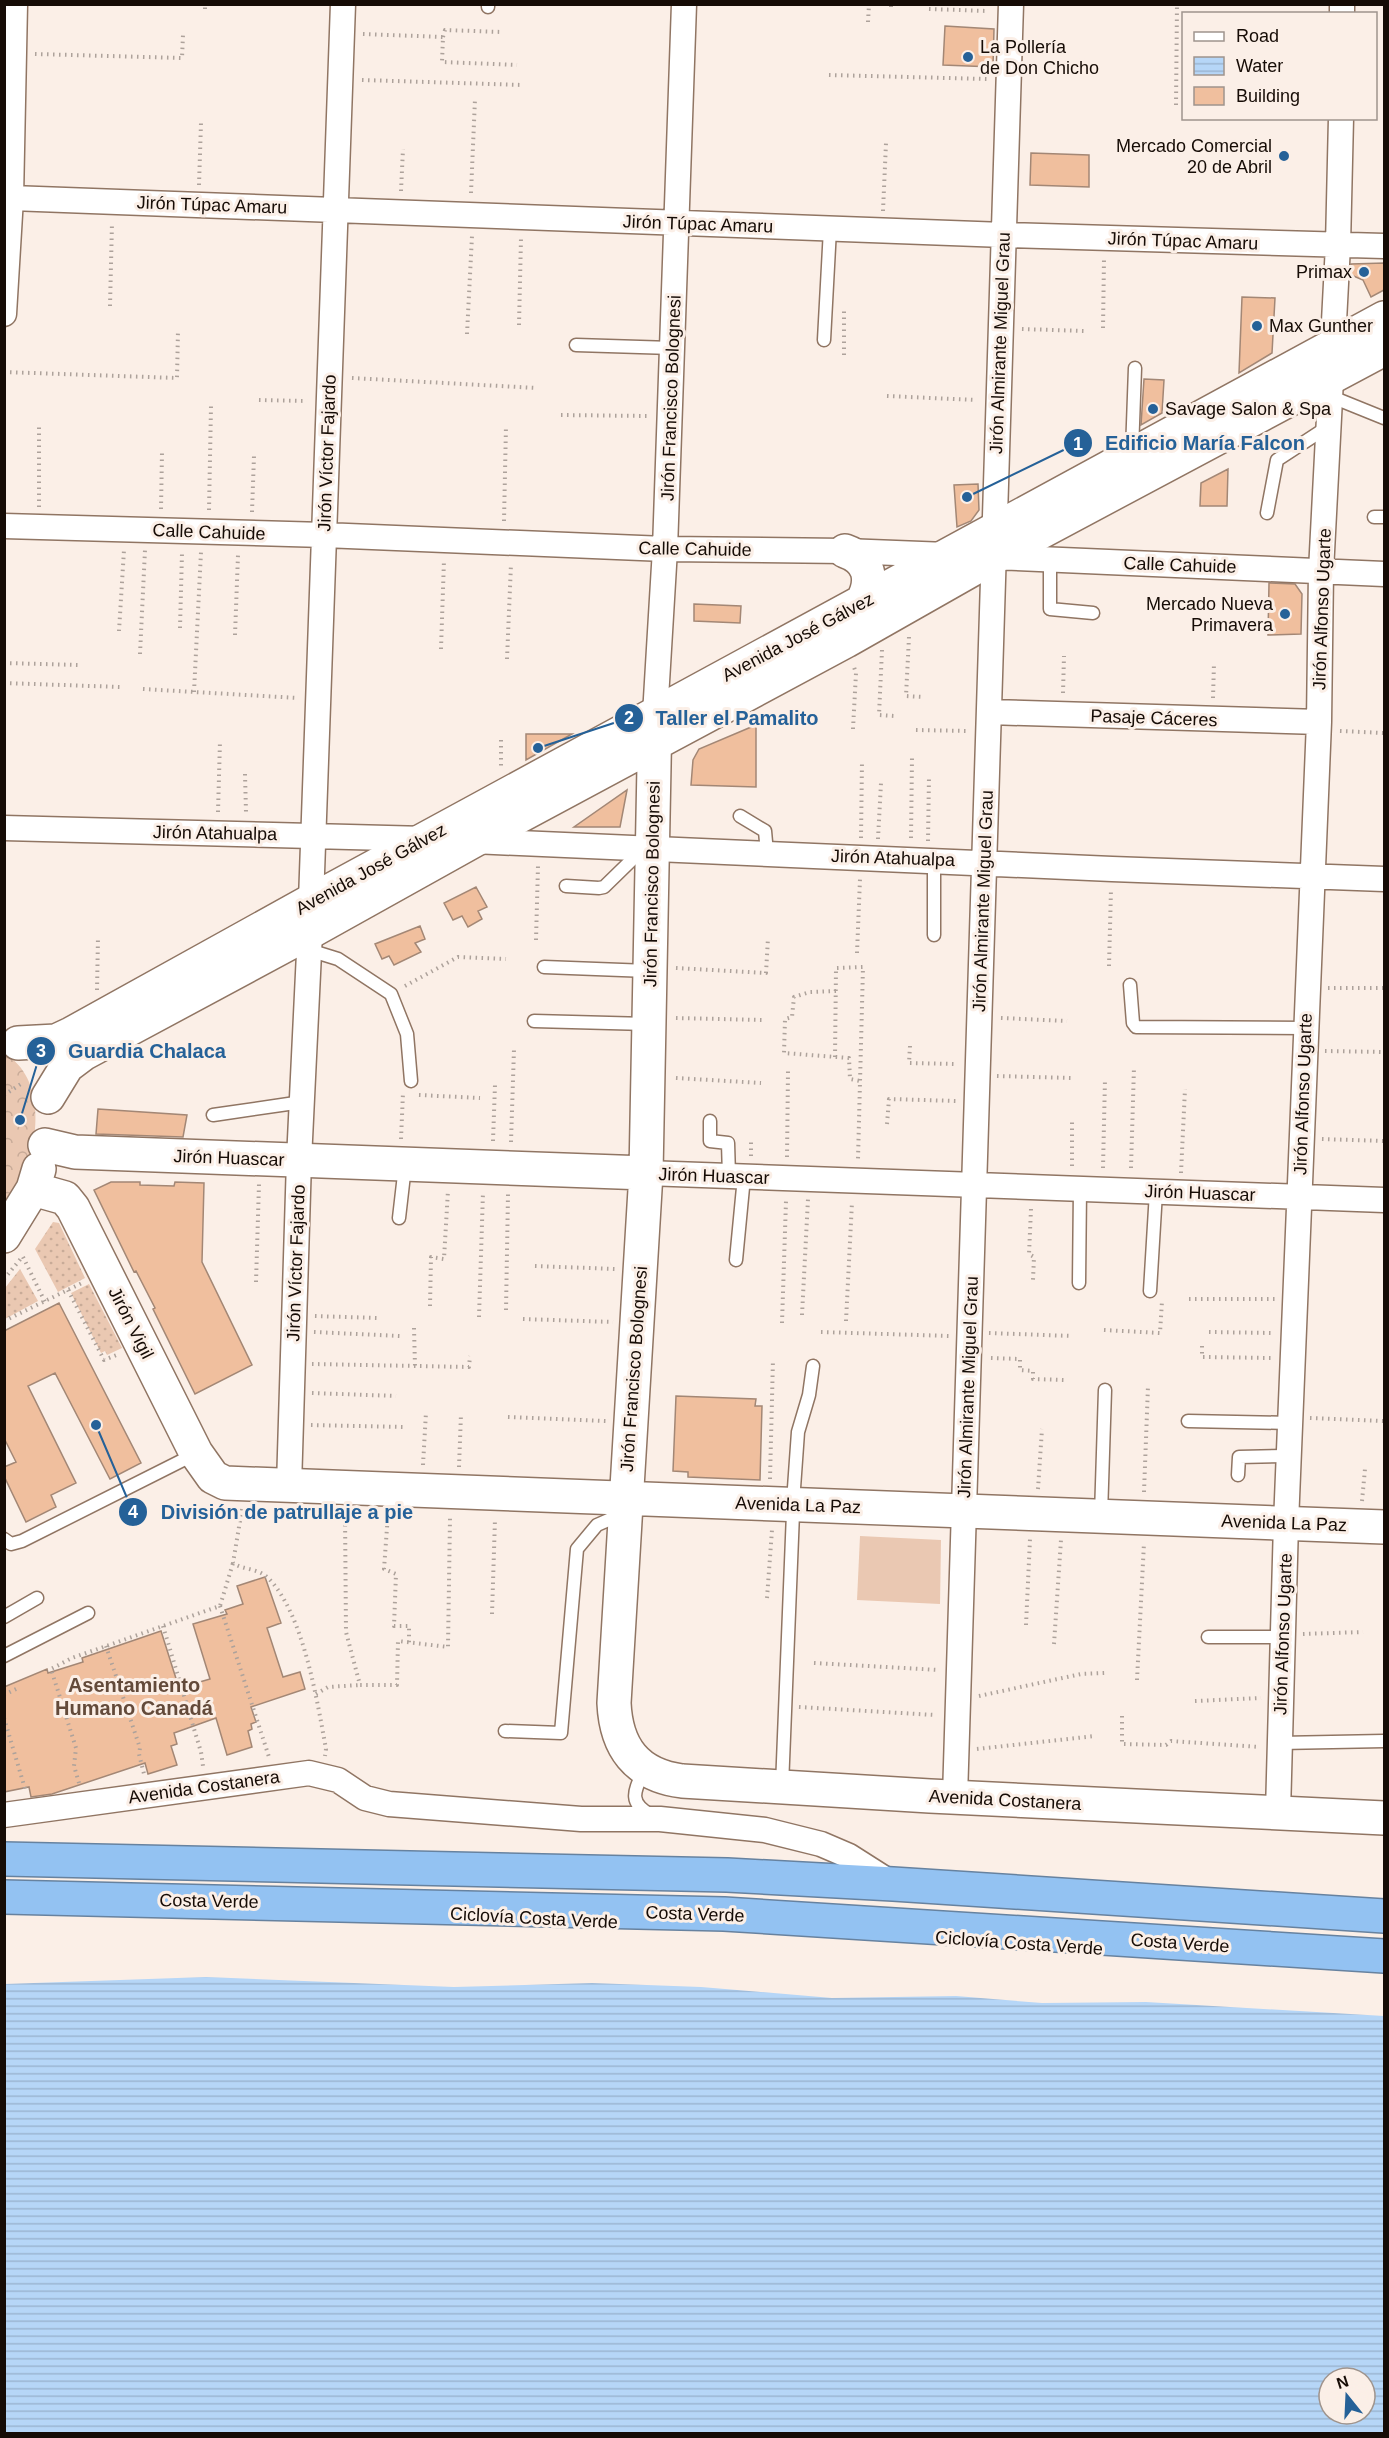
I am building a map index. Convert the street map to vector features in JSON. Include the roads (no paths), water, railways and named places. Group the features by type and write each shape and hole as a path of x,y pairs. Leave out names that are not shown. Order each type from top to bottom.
{"highway":[{"path":"4,1859 726,1875 1384,1916"},
{"name":"Costa Verde","path":"4,1897 724,1914 1384,1956"}],"main road":[{"name":"Avenida José Gálvez","path":"48,1097 67,1066 83,1054 473,841 655,730 885,609 994,544 1132,456 1333,373 1384,318"},
{"name":"Avenida José Gálvez","path":"11,1040 56,1041 96,1020 310,928 426,839 846,641 949,555 994,544 1384,349"},
{"path":"845,551 860,559 868,575 867,591 885,609"},
{"name":"Jirón Francisco Bolognesi","path":"639,1763 620,1738 615,1721 614,1703 646,1173 663,1021 663,970 649,848 655,730"},
{"path":"11,1040 40,1073 48,1097 45,1145 14,1247"},
{"name":"Jirón Huascar","path":"45,1145 75,1152 646,1173"},
{"name":"Jirón Vigil","path":"33,1189 65,1198 73,1208 205,1465"},
{"name":"Avenida La Paz","path":"205,1465 225,1483 289,1486 456,1481 627,1505 964,1511 1286,1523 1373,1519"},
{"name":"Avenida Costanera","path":"639,1763 657,1776 682,1781 1384,1818"}],"street":[{"path":"4,314 11,198 11,42 15,4"},
{"name":"Jirón Víctor Fajardo","path":"289,1486 299,1160 314,835 343,4"},
{"name":"Jirón Francisco Bolognesi","path":"655,730 665,549 684,4"},
{"name":"Jirón Almirante Miguel Grau","path":"955,1797 1011,8"},
{"name":"Jirón Alfonso Ugarte","path":"1278,1812 1288,1456 1319,726 1321,571 1333,373 1341,120"},
{"name":"Jirón Túpac Amaru","path":"11,198 881,231 1384,246"},
{"name":"Calle Cahuide","path":"4,526 324,535 665,549 845,551 949,555"},
{"name":"Calle Cahuide","path":"994,544 1050,560 1384,574"},
{"name":"Pasaje Cáceres","path":"988,722 1062,715 1319,726"},
{"name":"Jirón Atahualpa","path":"4,828 426,839"},
{"name":"Jirón Atahualpa","path":"473,841 1384,879"},
{"name":"Jirón Huascar","path":"646,1173 1384,1200"},
{"name":"Avenida Costanera","path":"4,1815 309,1773 338,1780 365,1798 389,1804 581,1819 660,1819"},
{"path":"660,1819 765,1830 821,1844 849,1856 893,1884"}],"lane":[{"path":"824,340 830,229"},
{"path":"576,345 672,348"},
{"path":"1132,456 1135,368"},
{"path":"1333,373 1384,418"},
{"path":"1267,513 1277,460 1330,426"},
{"path":"1050,560 1050,609 1093,613"},
{"path":"740,816 765,831 767,853"},
{"path":"566,886 604,887 649,848"},
{"path":"924,860 934,935"},
{"path":"310,928 338,959 391,994 407,1034 411,1082"},
{"path":"544,967 663,970"},
{"path":"1130,986 1133,1023 1136,1027 1306,1039"},
{"path":"534,1021 663,1021"},
{"path":"213,1115 302,1102"},
{"path":"710,1121 710,1141 729,1143 736,1177 736,1260"},
{"path":"399,1218 402,1164"},
{"path":"1079,1283 1085,1189"},
{"path":"1150,1291 1156,1192"},
{"path":"782,1788 786,1706 778,1506 809,1395 813,1366"},
{"path":"1101,1516 1105,1390"},
{"path":"1188,1421 1290,1420"},
{"path":"1238,1475 1239,1456 1288,1456"},
{"path":"7,1545 22,1541 80,1513 205,1465"},
{"path":"505,1731 561,1733 577,1549 597,1525 627,1505"},
{"path":"4,1617 37,1598"},
{"path":"4,1656 88,1613"},
{"path":"1208,1637 1282,1636"},
{"path":"1279,1746 1384,1741"},
{"path":"639,1763 634,1797 639,1807 660,1819"}],"water":[{"path":"206,1977 454,1987 592,1983 701,1987 832,1998 956,1996 1042,2003 1146,2002 1384,2016 1384,2433 5,2433 5,1984"}],"place":[{"name":"La Pollería de Don Chicho","path":"968,57"},
{"name":"Mercado Comercial 20 de Abril","path":"1284,156"},
{"name":"Primax","path":"1364,272"},
{"name":"Max Gunther","path":"1257,326"},
{"name":"Savage Salon & Spa","path":"1153,409"},
{"name":"Edificio María Falcon","path":"967,497"},
{"name":"Mercado Nueva Primavera","path":"1285,614"},
{"name":"Taller el Pamalito","path":"538,748"},
{"name":"Guardia Chalaca","path":"20,1120"},
{"name":"División de patrullaje a pie","path":"96,1425"}],"district":[{"name":"Asentamiento Humano Canadá","path":"134,1696"}]}
